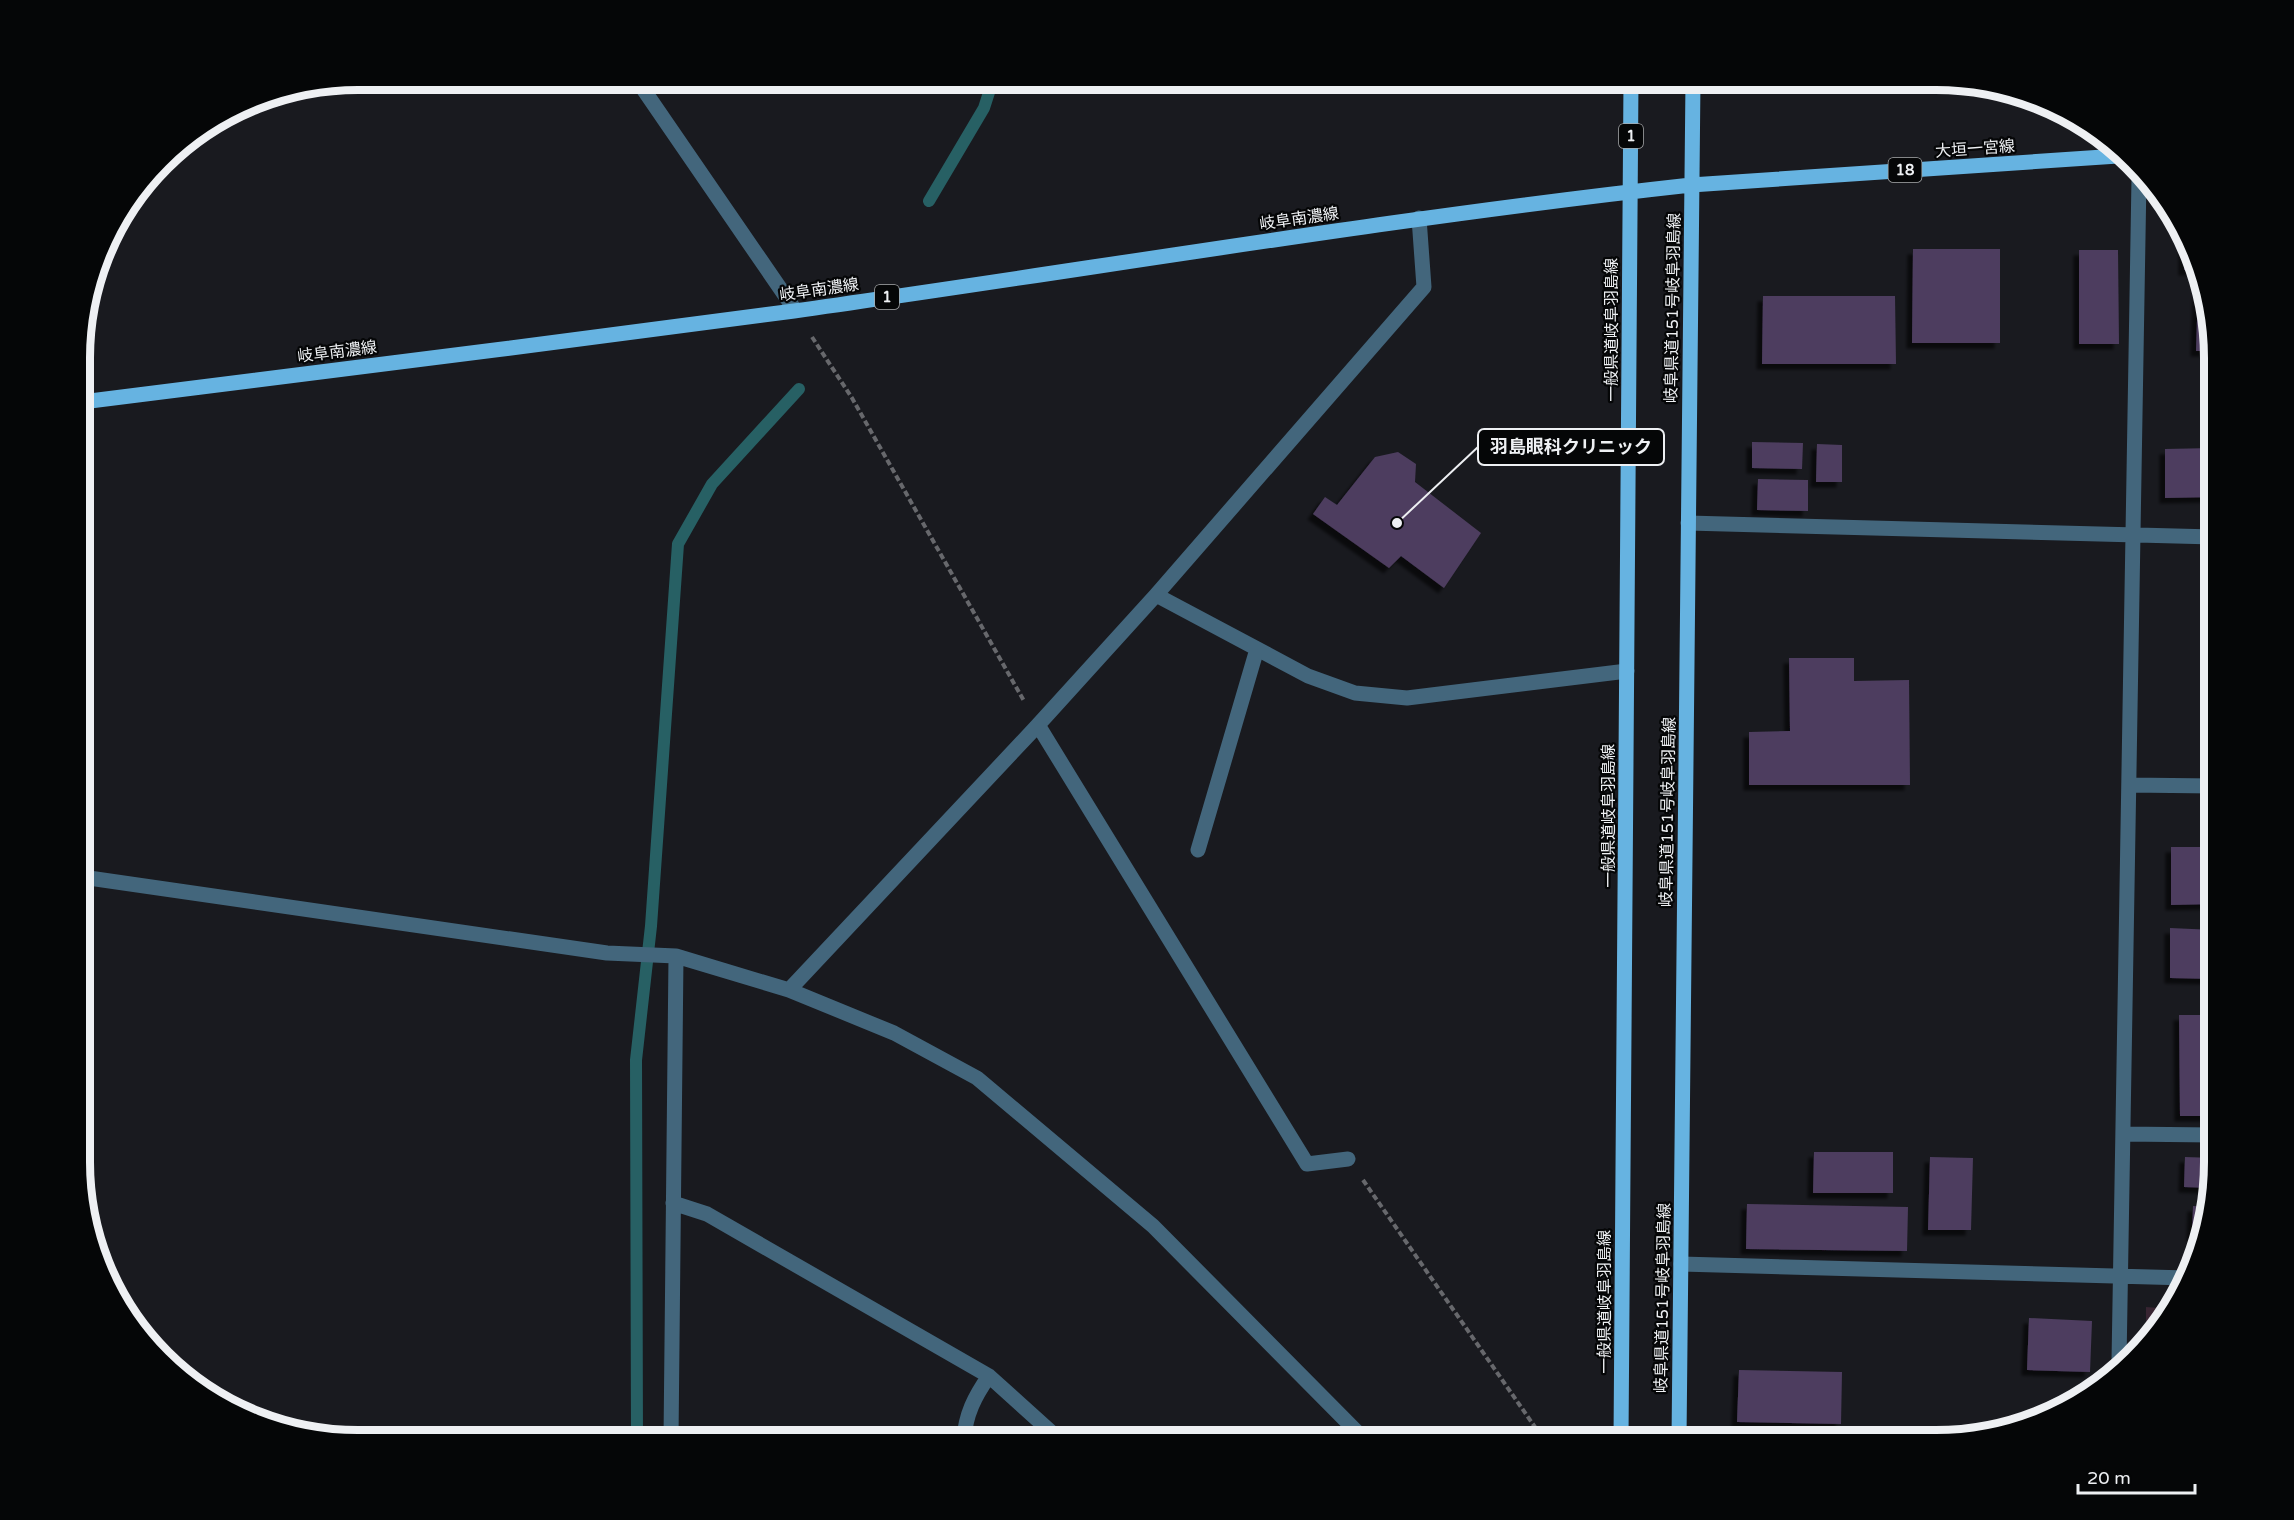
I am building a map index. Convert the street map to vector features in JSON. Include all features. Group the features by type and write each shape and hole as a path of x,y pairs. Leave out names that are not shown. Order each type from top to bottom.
{"main road":[{"name":"1","path":"1630,192 1631,90"},
{"path":"1691,185 1693,90"},
{"name":"大垣一宮線","path":"1691,185 2112,156"},
{"name":"岐阜南濃線","path":"90,401 795,310 1419,218 1691,185"},
{"name":"岐阜県道151号岐阜羽島線","path":"1679,1430 1691,185"},
{"name":"一般県道岐阜羽島線","path":"1621,1430 1630,192"}],"street":[{"path":"644,90 795,310"},
{"path":"2119,1358 2139,183"},
{"path":"789,990 1038,725 1156,595 1424,287 1419,218"},
{"path":"1688,523 2204,537"},
{"path":"1156,595 1308,676 1355,693 1407,698 1627,671"},
{"path":"1198,850 1257,649"},
{"path":"1038,725 1307,1164 1348,1159"},
{"path":"2129,784 2204,786"},
{"path":"90,878 607,952 676,956 789,990 894,1034 977,1078 1153,1226 1355,1430"},
{"path":"671,1430 676,956"},
{"path":"2123,1134 2204,1135"},
{"path":"673,1203 707,1214 989,1376 1049,1430"},
{"path":"1681,1264 2178,1278"},
{"path":"964,1430 974,1397 989,1376"}],"path":[{"path":"795,310 852,398 1038,725"},
{"path":"1348,1159 1537,1430"}],"shaded area":[{"path":"2146,1307 2161,1308 2149,1325 2146,1328"}],"building":[{"path":"1913,249 2000,249 2000,343 1912,343"},
{"path":"2079,250 2118,250 2119,344 2079,344"},
{"path":"2184,255 2189,270 2184,270"},
{"path":"1763,296 1895,296 1896,364 1762,364"},
{"path":"2198,300 2204,351 2196,351"},
{"path":"1752,442 1803,443 1802,469 1752,468"},
{"path":"1817,444 1842,445 1842,482 1816,482"},
{"path":"2204,448 2204,497 2165,498 2165,449"},
{"path":"1398,452 1416,464 1415,482 1481,533 1444,588 1401,556 1389,568 1313,514 1325,497 1337,505 1375,457"},
{"path":"1758,479 1808,480 1808,511 1757,510"},
{"path":"1789,658 1854,658 1854,681 1909,680 1910,785 1749,785 1749,732 1790,731"},
{"path":"2171,847 2204,847 2204,904 2171,905"},
{"path":"2170,928 2204,930 2204,979 2170,978"},
{"path":"2179,1015 2204,1015 2204,1116 2180,1116"},
{"path":"1814,1152 1893,1152 1893,1193 1813,1193"},
{"path":"1930,1157 1973,1158 1971,1230 1928,1230"},
{"path":"2185,1157 2204,1158 2203,1188 2184,1187"},
{"path":"1747,1204 1908,1207 1907,1251 1746,1249"},
{"path":"2193,1206 2200,1206 2195,1231 2192,1236"},
{"path":"2029,1318 2092,1321 2090,1372 2027,1370"},
{"path":"1739,1370 1842,1372 1841,1424 1737,1422"}],"waterway":[{"path":"929,201 984,108 990,90"},
{"path":"637,1430 636,1060 651,926 678,544 712,484 799,389"}],"place":[{"name":"羽島眼科クリニック","path":"1397,523"}]}
